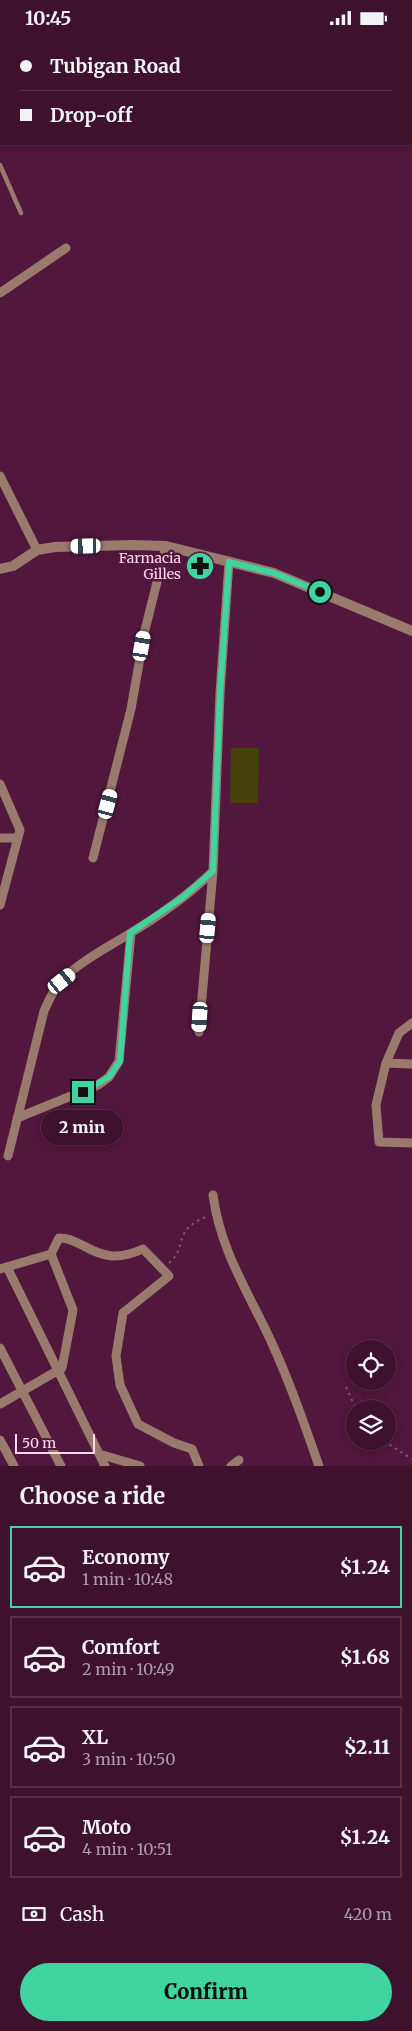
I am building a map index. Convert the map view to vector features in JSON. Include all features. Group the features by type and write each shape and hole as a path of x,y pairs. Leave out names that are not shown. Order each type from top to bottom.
{"street":[{"path":"0,293 66,248"},
{"path":"0,476 37,550"},
{"path":"93,858 131,709 145,630 166,546"},
{"path":"0,569 13,566 37,550 55,547 166,546 274,573 412,631"},
{"path":"199,1032 213,871 220,693 229,562"},
{"path":"0,905 1,894 20,830 1,787"},
{"path":"0,838 18,838"},
{"path":"8,1156 38,1033 44,1011 52,994 62,981 76,969 183,897 213,871"},
{"path":"17,1117 98,1085 109,1077 120,1061 130,933"},
{"path":"412,1023 399,1033 386,1063 376,1105 379,1142 412,1143"},
{"path":"386,1063 412,1064"},
{"path":"213,1195 215,1213 233,1266 279,1360 319,1466"},
{"path":"105,1466 4,1268 51,1254 59,1238 68,1238 96,1253 116,1257 143,1249 169,1276 123,1313 116,1356 120,1385 138,1424 174,1443 192,1449 200,1466"},
{"path":"0,1404 62,1368 73,1310 51,1254"},
{"path":"0,1348 61,1466"},
{"path":"0,1440 14,1466"},
{"path":"99,1454 140,1466"},
{"path":"231,1466 239,1459"}],"lane":[{"path":"0,165 21,213"}],"path":[{"path":"163,1268 174,1259 178,1252 184,1231 215,1213"},
{"path":"396,1449 412,1459"}],"shaded area":[{"path":"231,748 259,748 258,803 230,803"}],"place":[{"name":"Farmacia Gilles","path":"200,566"}],"route":[{"path":"83,1092 109,1077 120,1061 130,933 156,918 200,884 213,871 220,693 229,562 274,573 320,592"}]}
